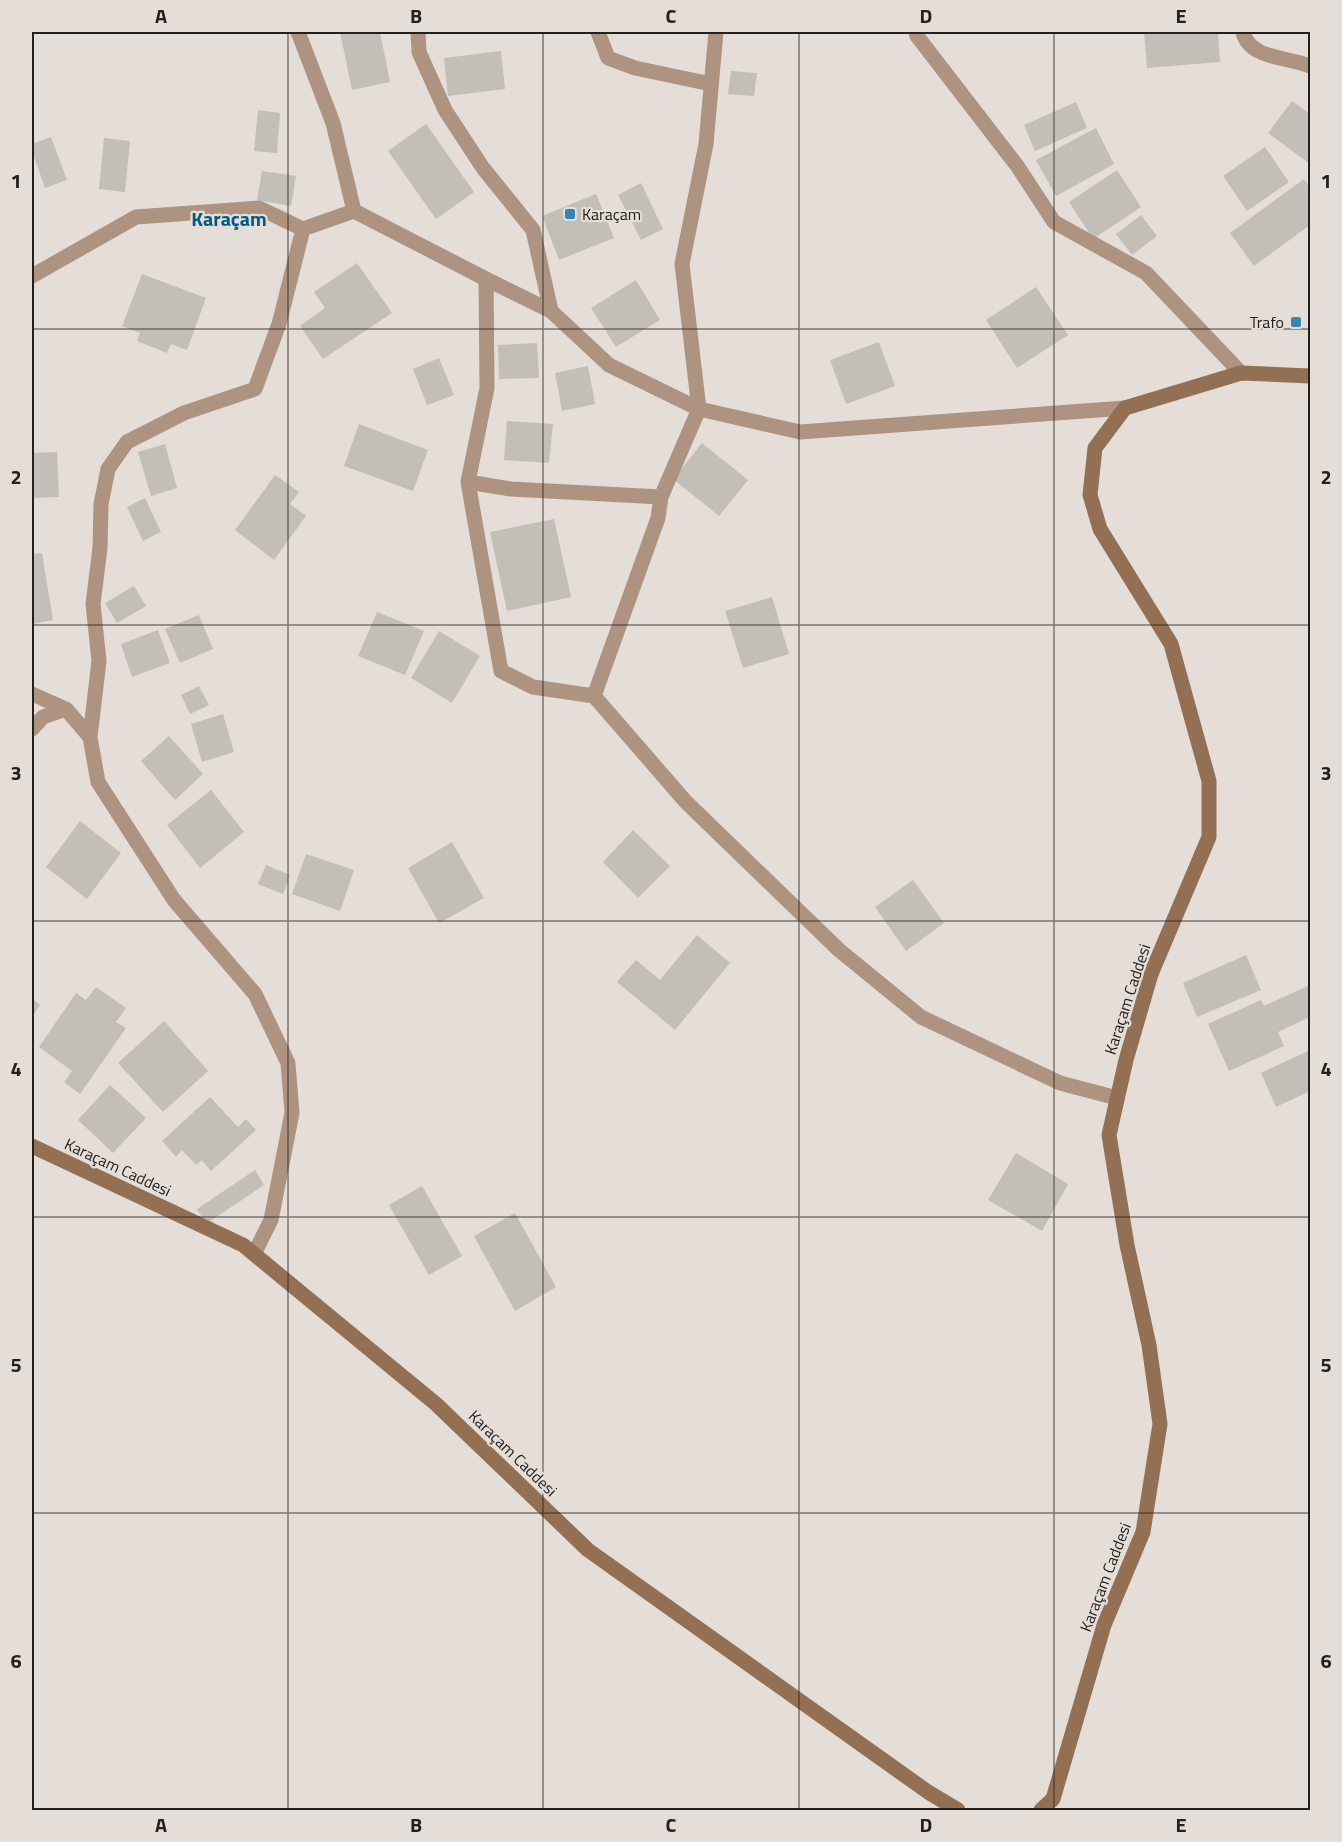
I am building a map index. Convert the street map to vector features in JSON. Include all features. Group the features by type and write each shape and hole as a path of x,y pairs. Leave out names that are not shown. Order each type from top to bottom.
{"street":[{"path":"298,32 333,123 354,211"},
{"path":"418,32 419,52 445,110 483,168 533,230 551,311"},
{"path":"598,32 608,58 635,68 711,84"},
{"path":"594,696 658,518 661,497 699,409 681,264 706,144 716,32"},
{"path":"916,32 1018,167 1054,222 1146,273 1241,373"},
{"path":"1243,32 1245,40 1257,51 1311,66"},
{"path":"32,276 136,217 259,208 303,229 354,211 486,279 497,287 551,311 609,365 699,409 800,432 1125,408 1241,373 1311,376"},
{"path":"254,1254 271,1221 292,1113 288,1063 255,994 174,900 98,782 90,737 99,661 93,604 100,548 101,504 108,470 128,442 184,413 255,389 279,324 303,229"},
{"path":"486,279 487,388 468,482 501,671 533,687 594,696 686,802 839,950 921,1017 1060,1083 1117,1098"},
{"name":"Karaçam Caddesi","path":"1041,1810 1053,1799 1104,1625 1143,1532 1160,1424 1149,1345 1127,1245 1109,1135 1151,974 1209,837 1209,781 1171,644 1100,529 1090,495 1095,448 1125,408"},
{"path":"468,482 511,489 661,497"},
{"path":"32,694 66,709 90,737"},
{"path":"32,729 43,717 66,709"},
{"name":"Karaçam Caddesi","path":"32,1146 243,1245 436,1404 588,1550 928,1792 958,1810"}],"building":[{"path":"340,32 380,32 390,82 352,90"},
{"path":"1144,32 1218,32 1220,62 1147,68"},
{"path":"501,51 505,89 448,96 444,58"},
{"path":"731,71 757,73 754,96 728,94"},
{"path":"1292,101 1310,114 1310,164 1268,133"},
{"path":"1076,102 1087,128 1035,151 1024,125"},
{"path":"258,110 280,113 277,153 254,151"},
{"path":"426,124 474,192 436,219 388,151"},
{"path":"1096,128 1114,164 1056,196 1036,160"},
{"path":"51,137 67,180 45,188 32,151 32,144"},
{"path":"104,138 130,141 125,192 99,189"},
{"path":"1265,147 1289,182 1247,211 1223,176"},
{"path":"1117,170 1141,207 1093,239 1069,202"},
{"path":"262,171 296,176 291,206 257,200"},
{"path":"1304,179 1310,188 1310,225 1254,266 1230,233"},
{"path":"641,183 663,229 641,240 618,195"},
{"path":"596,194 614,238 559,260 542,216"},
{"path":"1141,215 1157,236 1132,255 1116,234"},
{"path":"357,263 392,313 323,359 300,326 325,308 314,292"},
{"path":"142,274 206,298 187,350 171,344 167,353 137,341 140,333 122,326"},
{"path":"636,280 660,320 616,347 591,308"},
{"path":"1036,287 1068,335 1017,368 986,320"},
{"path":"879,342 895,386 846,404 830,360"},
{"path":"537,343 539,378 499,379 498,345"},
{"path":"439,358 454,395 427,405 413,369"},
{"path":"588,366 595,404 562,411 555,373"},
{"path":"507,421 553,424 549,463 504,460"},
{"path":"359,424 428,450 413,491 344,466"},
{"path":"702,443 748,480 719,516 673,479"},
{"path":"165,444 177,488 151,496 138,452"},
{"path":"57,452 59,497 32,498 32,453"},
{"path":"275,475 299,492 290,504 306,516 274,560 235,530"},
{"path":"145,498 161,532 143,541 127,507"},
{"path":"554,519 571,597 507,611 490,532"},
{"path":"42,553 53,620 32,624 32,554"},
{"path":"134,586 146,606 117,623 105,603"},
{"path":"772,597 789,654 743,668 725,611"},
{"path":"377,612 424,631 405,675 358,656"},
{"path":"199,615 213,649 180,663 165,629"},
{"path":"158,630 170,663 132,677 121,644"},
{"path":"439,631 480,656 452,703 411,678"},
{"path":"199,686 209,705 190,714 181,695"},
{"path":"223,714 234,752 202,762 191,724"},
{"path":"169,736 203,774 175,800 141,761"},
{"path":"211,790 244,832 200,868 167,825"},
{"path":"80,821 121,853 87,899 46,867"},
{"path":"633,830 670,866 638,898 603,862"},
{"path":"452,842 484,898 439,923 408,868"},
{"path":"306,854 354,870 340,911 292,894"},
{"path":"266,865 290,875 283,894 258,884"},
{"path":"913,880 944,923 906,951 875,907"},
{"path":"697,935 730,963 675,1030 617,982 636,960 660,980"},
{"path":"1246,955 1261,990 1197,1017 1183,983"},
{"path":"1310,985 1310,1017 1278,1032 1284,1046 1229,1071 1208,1024 1261,1000 1264,1006"},
{"path":"96,987 126,1008 116,1022 126,1028 80,1094 64,1082 72,1071 39,1047 76,993 86,1000"},
{"path":"32,999 40,1005 32,1017"},
{"path":"164,1021 208,1071 163,1112 118,1063"},
{"path":"1310,1050 1310,1091 1276,1107 1261,1073"},
{"path":"110,1085 146,1118 113,1153 78,1120"},
{"path":"210,1097 238,1127 246,1119 256,1130 211,1171 202,1160 196,1165 182,1150 176,1157 162,1141"},
{"path":"1016,1153 1068,1184 1042,1231 988,1200"},
{"path":"255,1170 264,1185 206,1224 197,1209"},
{"path":"422,1186 462,1256 429,1275 389,1205"},
{"path":"515,1213 556,1287 515,1311 474,1236"}],"place":[{"name":"Karaçam","path":"570,214"},
{"name":"Trafo","path":"1296,322"}],"district":[{"name":"Karaçam","path":"229,219"}]}
